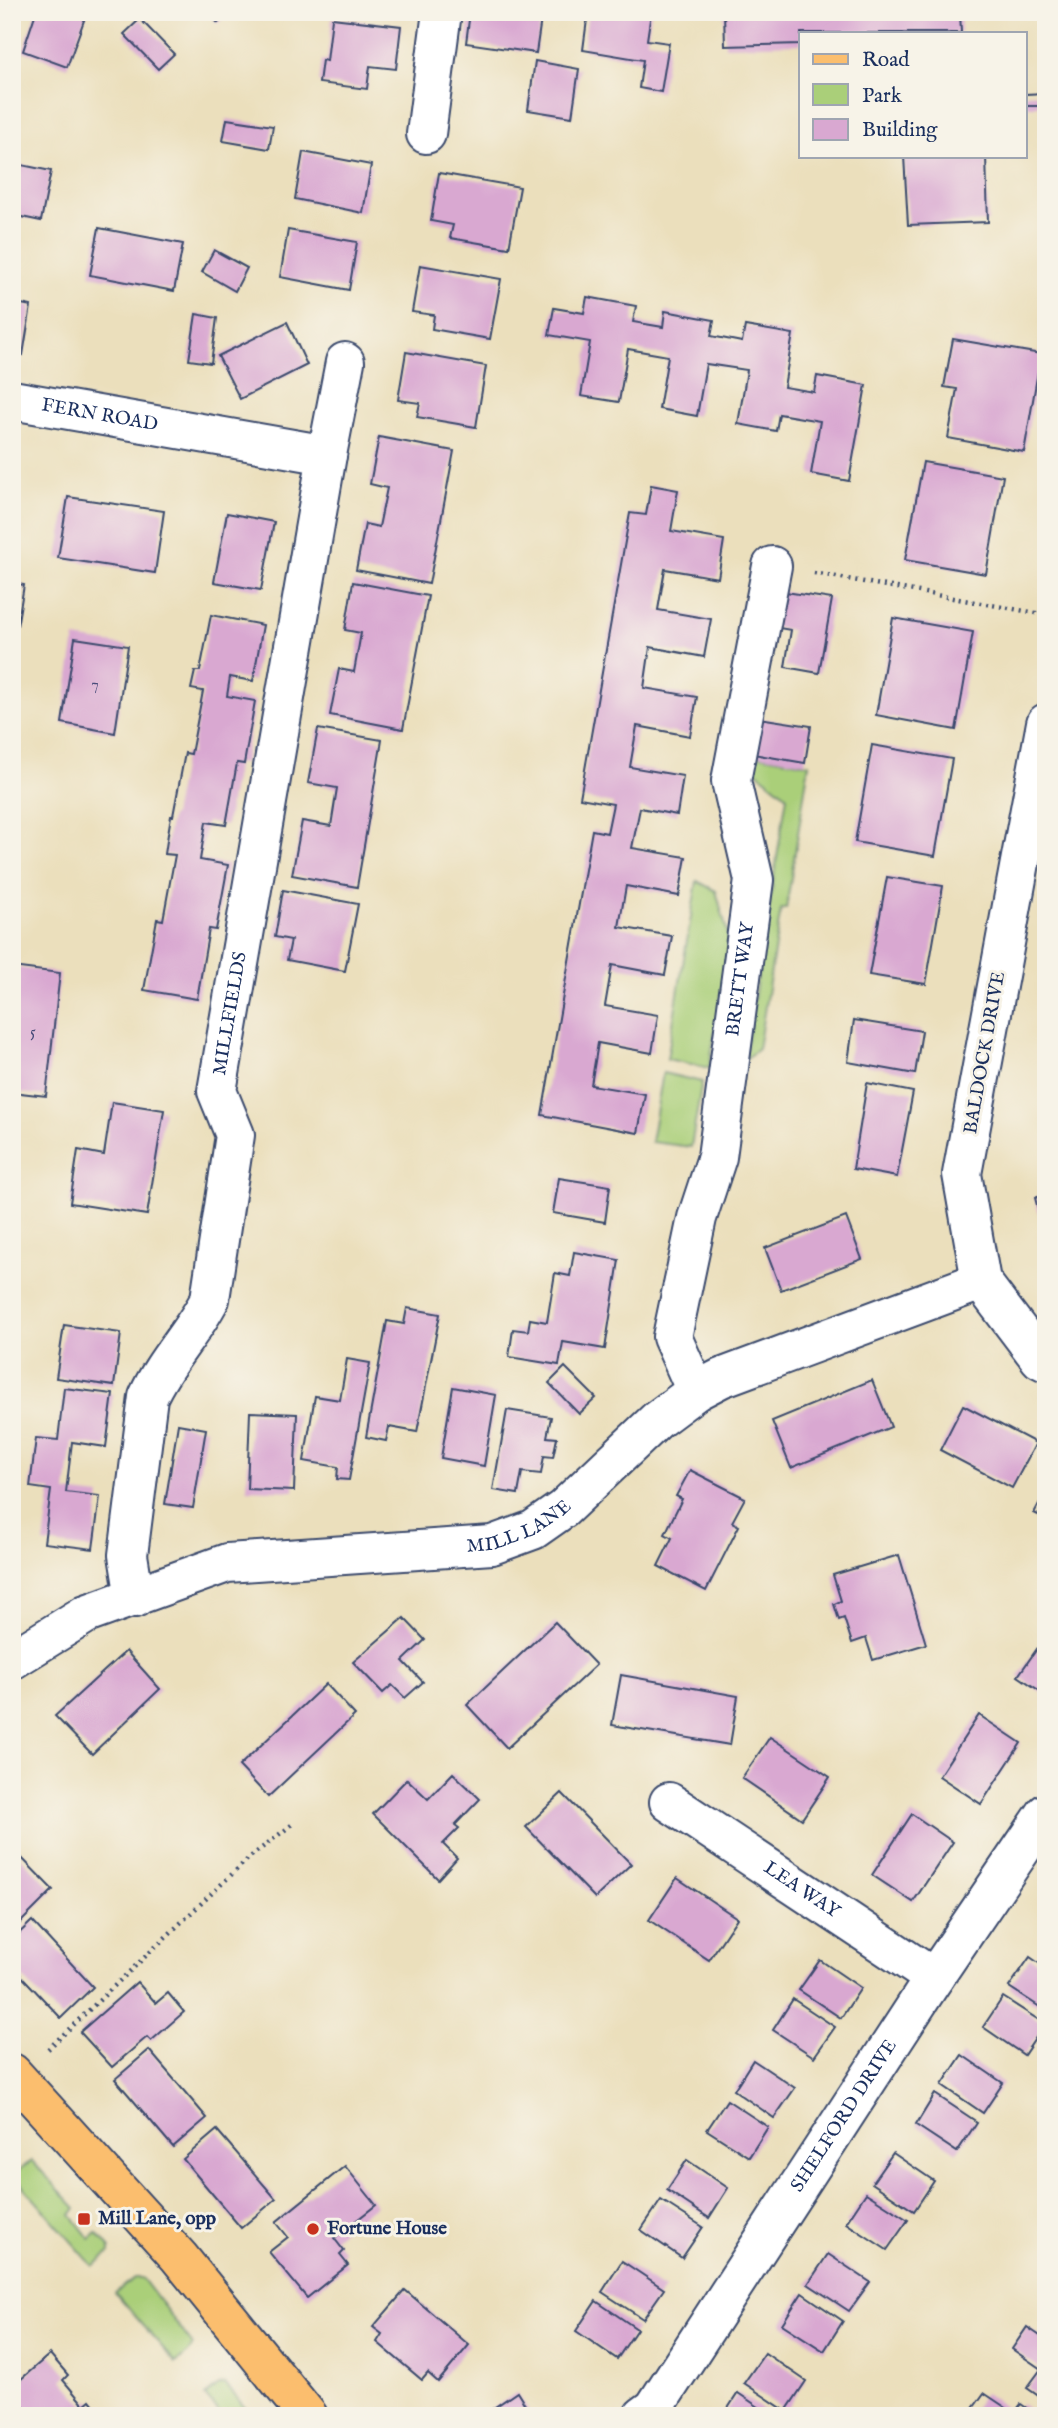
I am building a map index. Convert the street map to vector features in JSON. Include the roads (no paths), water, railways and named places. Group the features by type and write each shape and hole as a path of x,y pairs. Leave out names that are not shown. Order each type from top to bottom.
{"main road":[{"path":"15,2076 179,2257 308,2416"}],"street":[{"path":"426,134 442,12"},
{"name":"MILLFIELDS","path":"135,1598 128,1555 148,1397 158,1373 199,1320 210,1299 235,1135 217,1091 345,362"},
{"name":"FERN ROAD","path":"12,400 327,455"},
{"name":"BRETT WAY","path":"695,1391 672,1337 697,1218 717,1157 754,880 731,781 772,566"},
{"name":"BALDOCK DRIVE","path":"1046,723 962,1174 981,1281 1040,1359 1046,1362"},
{"name":"MILL LANE","path":"12,1660 86,1614 226,1563 492,1545 533,1530 563,1509 657,1420 695,1391 721,1378 981,1281"},
{"name":"LEA WAY","path":"668,1802 934,1978"},
{"name":"SHELFORD DRIVE","path":"643,2416 654,2407 934,1978 1046,1813"}],"place":[{"name":"Mill Lane, opp","path":"84,2219"},
{"name":"Fortune House","path":"313,2229"}]}
